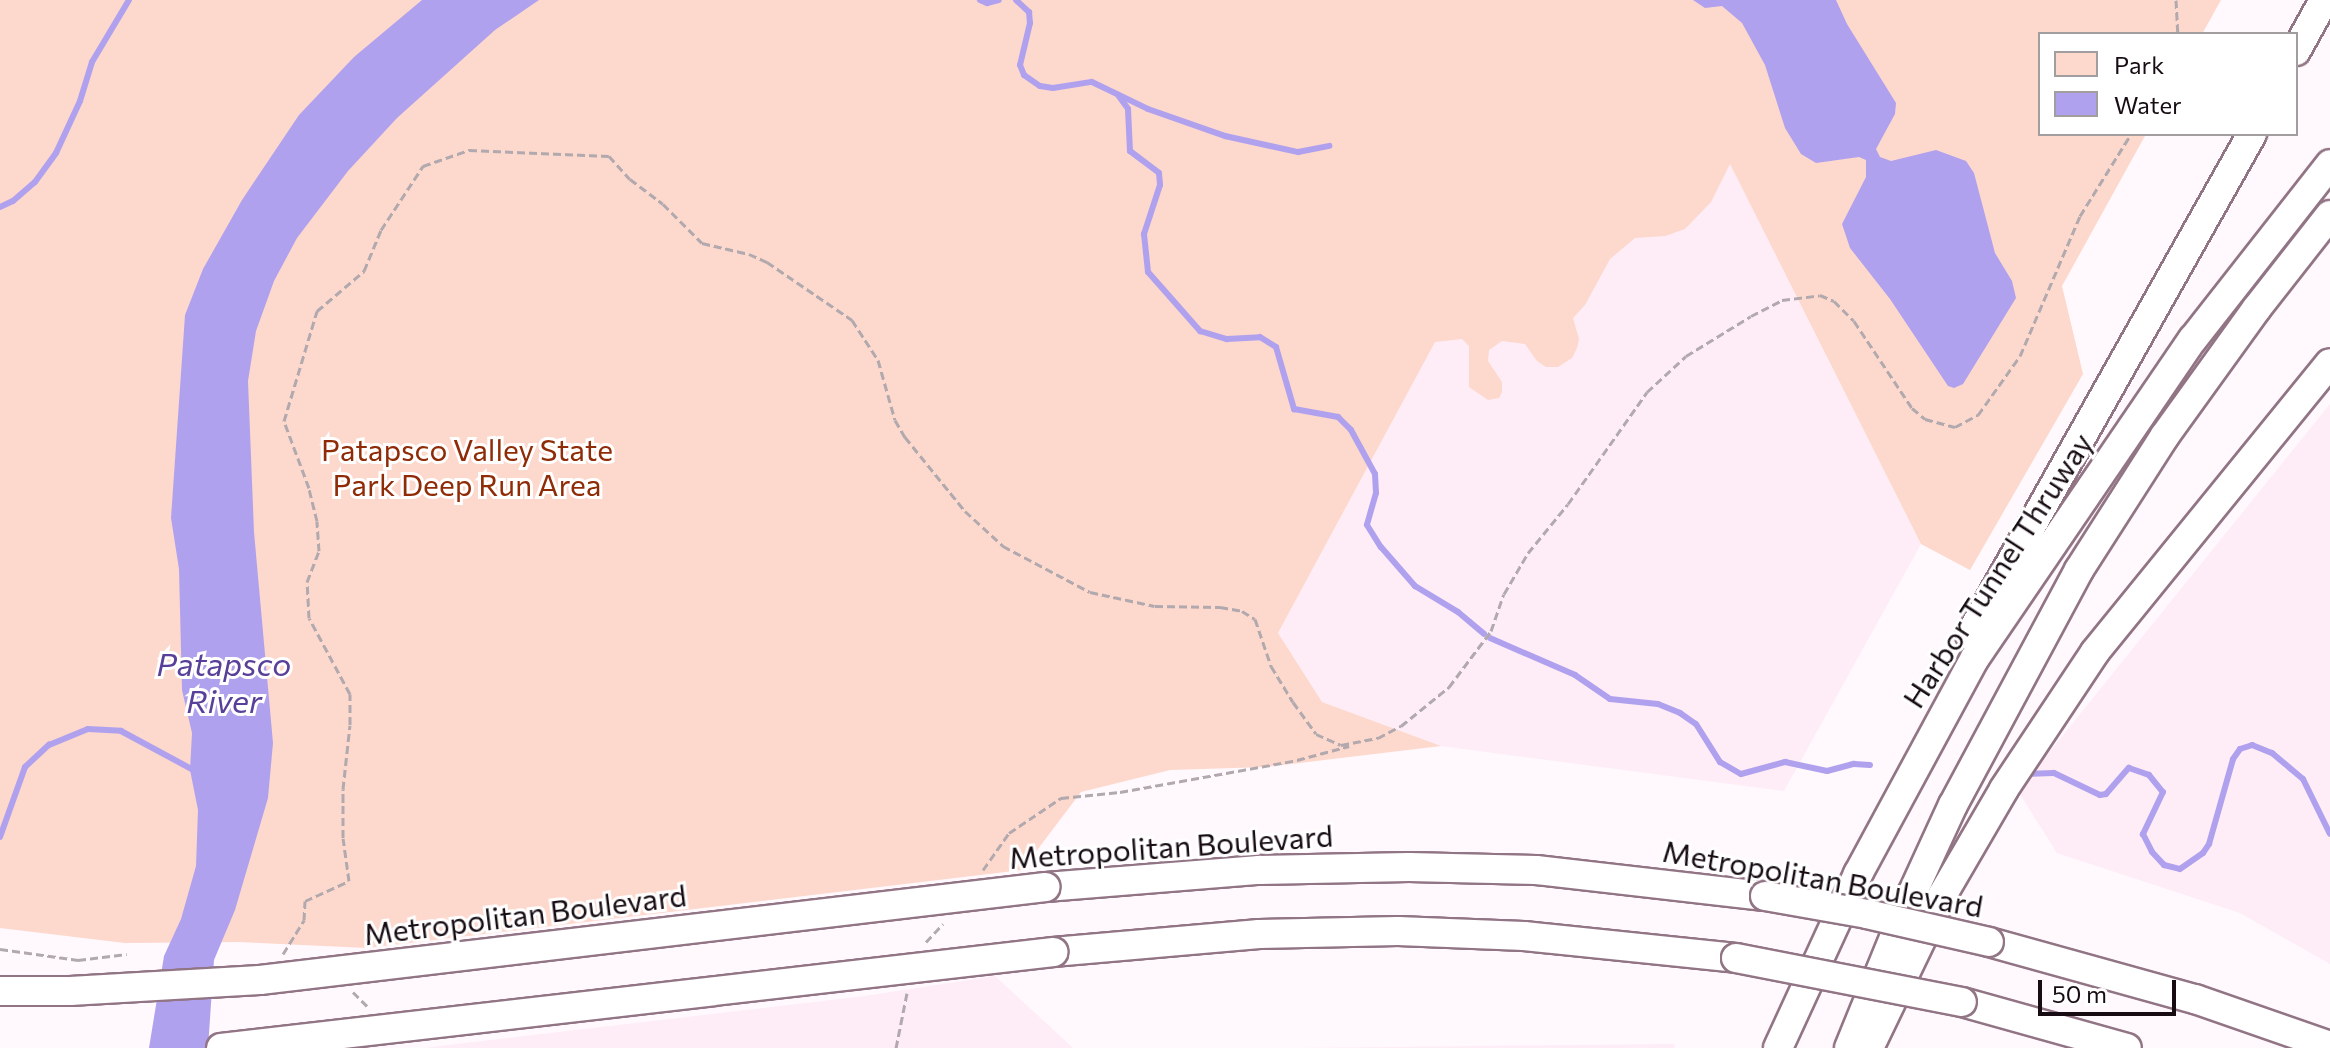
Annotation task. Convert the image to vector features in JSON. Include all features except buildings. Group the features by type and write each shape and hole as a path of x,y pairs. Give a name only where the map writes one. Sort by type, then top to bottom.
{"highway":[{"path":"2302,39 2324,0"},
{"path":"1939,720 1961,651 2251,136"},
{"name":"Harbor Tunnel Thruway","path":"1778,1048 1858,874 1939,720 2009,606 2148,402 2247,267 2330,164"},
{"path":"1849,1048 1912,894 1953,805 2079,570 2164,437 2257,308 2330,215"},
{"path":"1869,1048 1943,894 2004,789 2095,652 2330,363"},
{"name":"Metropolitan Boulevard","path":"0,991 70,991 260,980 1046,887 1259,870 1409,867 1536,870 1765,896 1867,914 1989,942 2195,999 2330,1046"},
{"path":"221,1048 1053,952 1259,934 1398,931 1524,936 1736,958 1962,1002 2127,1048"}],"path":[{"path":"2176,0 2178,32"},
{"path":"983,870 1009,833 1061,798 1120,792 1267,765 1358,743 1389,732 1426,707 1449,687 1482,644 1491,631 1514,573 1591,473 1647,392 1686,356 1782,300 1820,295 1843,308 1912,408 1925,419 1955,427 1978,415 2020,356 2080,216 2130,136"},
{"path":"295,960 283,954 304,920 305,901 349,881 343,838 343,789 350,694 309,618 307,582 319,551 317,521 309,488 284,421 317,311 364,271 381,230 423,166 469,150 609,156 630,179 663,204 702,243 749,254 767,262 852,320 878,360 895,420 905,437 965,511 1003,546 1090,592 1155,606 1242,611 1255,619 1271,666 1316,734 1329,742 1358,743"},
{"path":"919,950 947,919"},
{"path":"0,949 78,960 127,954"},
{"path":"343,986 355,992"},
{"path":"896,1048 907,989"}],"shaded area":[{"path":"1713,130 1921,544 1784,791 1441,746 1322,702 1278,633 1490,239"},
{"path":"2330,404 2330,964 2240,913 2057,853 2018,791"},
{"path":"995,976 1073,1048 424,1048 865,996"},
{"path":"1675,1044 1674,1048 1296,1048"}],"green space":[{"name":"Patapsco Valley State Park Deep Run Area","path":"0,0 2221,0 2203,32 2038,32 2038,136 2145,136 2062,286 2083,374 1970,570 1921,544 1730,164 1711,202 1685,229 1665,236 1635,238 1610,259 1585,305 1573,318 1579,339 1577,348 1572,358 1558,367 1546,367 1537,361 1525,344 1502,341 1489,350 1488,361 1502,382 1502,392 1499,398 1488,400 1469,387 1469,346 1462,339 1435,342 1278,633 1322,702 1441,746 1266,767 1170,770 1081,792 1022,870 367,948 238,942 125,943 0,928"}],"water":[{"name":"Patapsco River","path":"422,0 539,0 495,30 397,118 348,171 297,238 274,281 256,331 248,381 254,532 273,743 268,798 235,910 214,960 208,1048 149,1048 164,956 181,919 196,866 198,810 190,770 192,733 182,690 179,569 171,518 185,315 203,269 242,200 299,115 354,57"},
{"path":"1693,0 1836,0 1847,24 1896,103 1895,114 1876,149 1880,157 1891,161 1936,150 1966,161 1974,173 1995,253 2012,281 2016,298 1963,384 1954,388 1948,386 1890,299 1850,248 1842,224 1866,177 1866,160 1859,157 1816,163 1801,154 1785,128 1765,65 1742,23 1722,6 1705,8"}],"waterway":[{"path":"0,207 13,201 35,182 56,153 80,101 92,62 129,0"},
{"path":"980,0 987,3 999,0"},
{"path":"1016,0 1029,12 1030,23 1020,65 1024,75 1040,86 1053,88 1092,82 1148,109 1225,136 1298,152 1329,146"},
{"path":"1118,95 1128,109 1130,151 1159,173 1160,185 1144,234 1148,272 1200,331 1227,339 1260,337 1276,347 1294,409 1338,417 1351,430 1375,474 1376,493 1367,525 1381,547 1415,586 1458,612 1484,634"},
{"path":"1490,638 1575,675 1610,699 1658,704 1680,713 1696,724 1720,762 1741,774 1785,762 1827,771 1854,764 1870,765"},
{"path":"0,837 25,767 49,745 88,729 121,731 197,772"},
{"path":"2026,774 2054,773 2100,795 2106,794 2129,768 2149,775 2163,792 2143,834 2152,852 2164,865 2180,869 2203,853 2209,844 2233,759 2240,749 2252,745 2272,753 2303,779 2330,834"}]}
